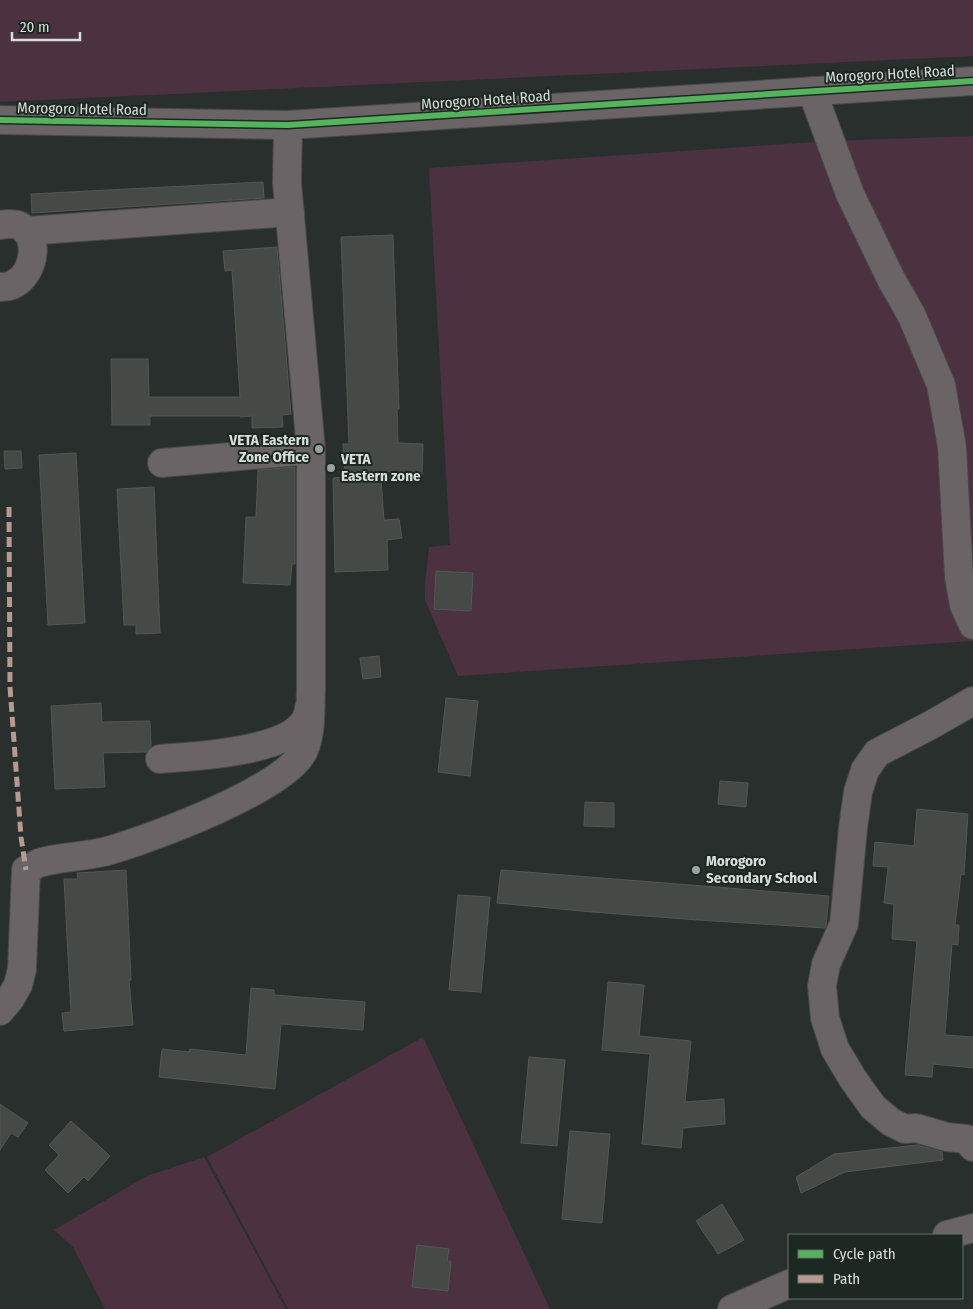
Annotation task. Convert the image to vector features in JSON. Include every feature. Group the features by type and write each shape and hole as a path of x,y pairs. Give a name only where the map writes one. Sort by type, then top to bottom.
{"street":[{"name":"Morogoro Hotel Road","path":"0,120 288,125 973,81"},
{"path":"812,91 850,194 891,279 912,316 941,385 952,447 958,577 964,605 973,625"},
{"path":"0,1011 18,985 22,969 26,870 41,862 95,854 181,826 260,788 293,765 304,750 309,728 311,689 312,450 287,183 288,125"},
{"path":"13,228 290,212"},
{"path":"0,287 15,285 29,270 32,245 13,228"},
{"path":"162,463 312,450"},
{"path":"160,759 230,753 256,747 288,735 294,732 309,716 311,689"},
{"path":"973,701 877,753 865,770 858,792 853,828 844,924 826,964 822,986 825,1018 835,1049 873,1107 891,1122 905,1129 916,1128 947,1137 966,1139 973,1147"},
{"path":"951,1234 973,1228"},
{"path":"732,1309 788,1284"}],"shaded area":[{"path":"0,0 973,0 973,56 0,102"},
{"path":"973,136 973,641 458,676 425,600 429,547 450,545 429,168 829,141"},
{"path":"423,1037 550,1309 288,1309 207,1157"},
{"path":"204,1157 286,1309 105,1309 73,1247 54,1230 147,1176"}],"building":[{"path":"263,182 264,198 32,213 31,194"},
{"path":"393,235 399,409 397,409 398,443 423,444 422,476 381,479 384,520 399,519 402,538 387,540 388,570 335,572 333,478 345,477 343,444 349,444 341,237"},
{"path":"277,247 291,414 282,415 283,427 252,428 252,416 150,416 150,425 112,425 111,359 148,359 149,397 240,397 232,270 225,271 223,251"},
{"path":"4,451 21,451 22,468 5,469"},
{"path":"76,453 85,623 48,625 39,455"},
{"path":"295,467 295,564 292,564 290,585 243,583 246,517 256,517 258,470"},
{"path":"154,487 160,633 136,634 136,625 124,625 117,489"},
{"path":"436,571 473,573 471,611 434,609"},
{"path":"379,656 381,677 363,679 360,658"},
{"path":"446,698 478,701 470,776 438,772"},
{"path":"101,703 102,722 150,721 151,746 146,752 103,753 105,787 55,789 51,706"},
{"path":"720,781 748,783 746,807 718,804"},
{"path":"585,802 614,803 614,827 584,826"},
{"path":"917,809 968,814 964,875 961,874 955,925 959,925 958,945 952,944 945,1035 973,1037 973,1068 933,1064 932,1077 905,1075 917,941 892,939 894,904 884,903 888,867 873,866 875,842 914,846"},
{"path":"126,870 131,980 129,980 133,1025 64,1031 62,1013 71,1012 64,879 78,879 77,873"},
{"path":"501,870 829,896 826,926 825,928 698,920 497,903"},
{"path":"458,895 490,897 481,992 449,990"},
{"path":"608,982 644,985 639,1036 691,1041 685,1102 724,1099 725,1124 683,1128 681,1148 642,1144 650,1054 602,1050"},
{"path":"251,988 274,990 274,995 365,1002 363,1030 281,1024 275,1089 159,1077 162,1049 189,1052 190,1049 246,1055"},
{"path":"529,1057 565,1060 557,1146 521,1143"},
{"path":"0,1104 28,1123 18,1137 11,1133 0,1150"},
{"path":"71,1121 110,1156 88,1181 84,1177 68,1193 45,1170 59,1155 49,1145"},
{"path":"570,1131 610,1134 602,1223 562,1219"},
{"path":"917,1145 942,1152 943,1160 845,1172 801,1193 796,1177 834,1154"},
{"path":"722,1204 744,1240 718,1254 696,1221"},
{"path":"417,1245 449,1249 447,1261 451,1261 448,1291 412,1287"}],"marked path":[{"path":"9,507 10,687 21,837 26,870"}],"cycle path":[{"path":"0,120 288,125 973,81"}],"place":[{"name":"VETA Eastern Zone Office","path":"319,449"},
{"name":"VETA Eastern zone","path":"331,468"},
{"name":"Morogoro Secondary School","path":"696,870"}]}
